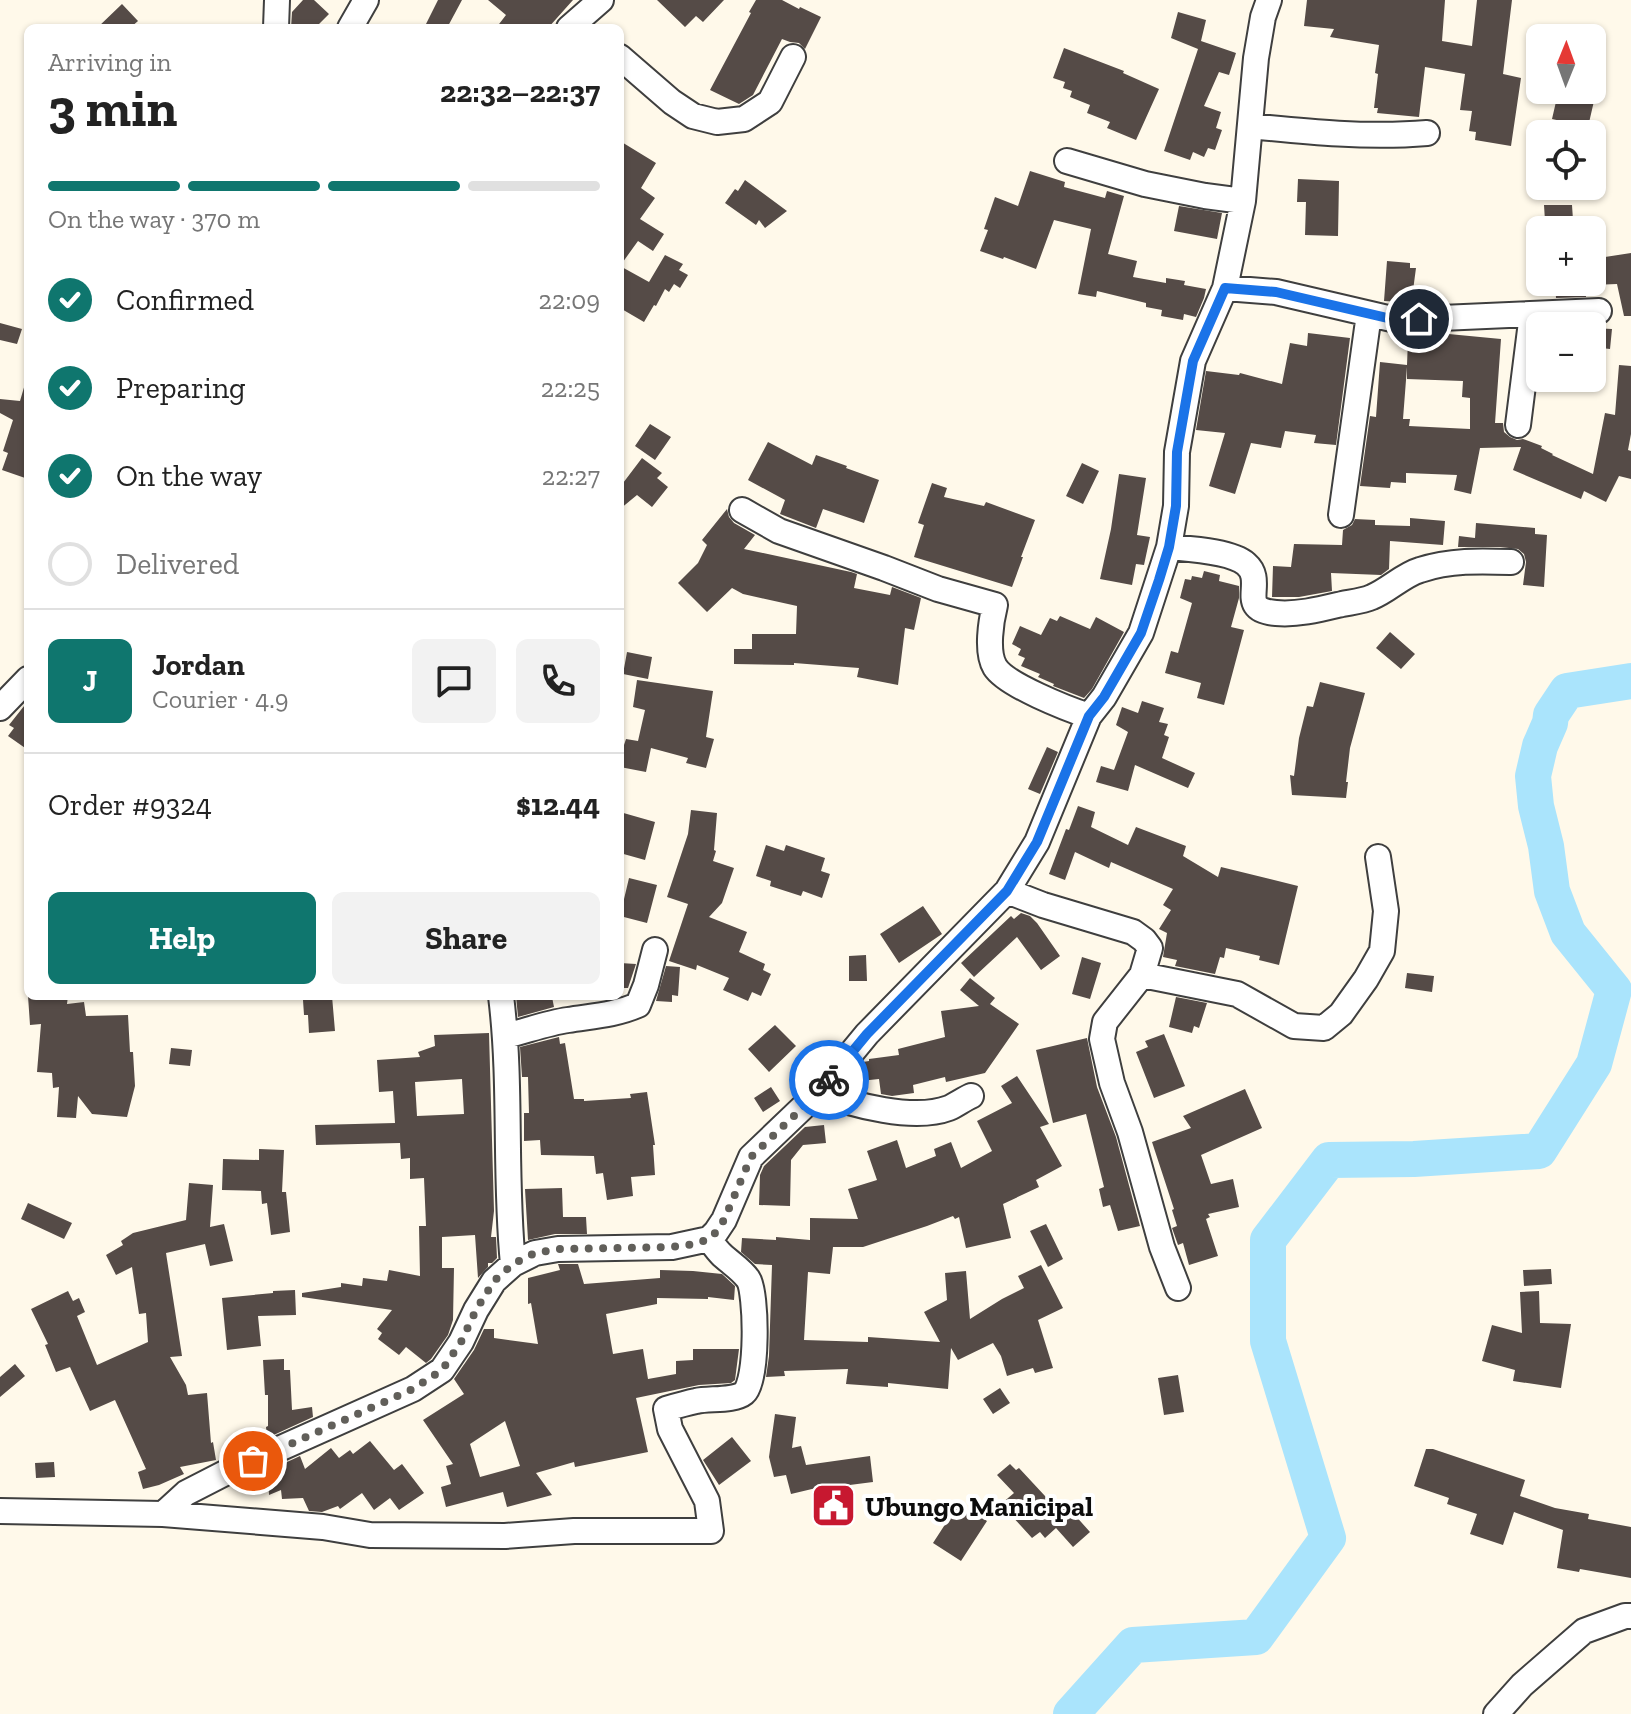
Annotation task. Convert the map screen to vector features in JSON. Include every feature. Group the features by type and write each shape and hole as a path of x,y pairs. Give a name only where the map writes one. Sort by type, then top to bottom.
{"street":[{"path":"276,24 277,0"},
{"path":"352,24 366,0"},
{"path":"579,24 601,0"},
{"path":"163,1514 186,1493 199,1486 413,1389 442,1370 494,1281 513,1264 535,1253 558,1249 672,1247 709,1239 724,1220 751,1157 820,1091 867,1034 1007,891 1037,842 1089,716 1104,697 1141,633 1169,547 1176,506 1177,452 1193,361 1225,288 1243,201 1256,58 1269,0"},
{"path":"624,60 693,116 717,122 744,119 770,102 793,57"},
{"path":"1250,126 1359,134 1427,133"},
{"path":"1067,161 1145,184 1243,201"},
{"path":"1225,288 1276,292 1396,320 1526,314"},
{"path":"1577,312 1599,311"},
{"path":"1341,515 1369,314"},
{"path":"1518,425 1526,362"},
{"path":"742,510 779,531 938,589 995,605 991,625 995,668 1019,686 1089,716"},
{"path":"1169,547 1216,553 1243,561 1254,575 1254,604 1263,612 1279,614 1369,599 1415,571 1439,565 1475,561 1511,562"},
{"path":"0,708 24,683"},
{"path":"1142,975 1237,994 1294,1026 1324,1028 1341,1014 1382,951 1386,911 1378,857"},
{"path":"1007,891 1133,932 1150,948 1142,975 1105,1022 1102,1039 1112,1083 1130,1132 1162,1247 1178,1288"},
{"path":"505,1036 566,1020 602,1017 638,1005 655,950"},
{"path":"501,1000 505,1036 508,1218 513,1264"},
{"path":"820,1091 840,1101 867,1108 924,1113 948,1108 971,1096"},
{"path":"0,1511 163,1514 323,1527 370,1535 505,1536 574,1531 711,1531 707,1501 670,1429 666,1409 745,1393 754,1371 754,1345 749,1280 709,1239"},
{"path":"1496,1714 1522,1685 1584,1631 1631,1616"}],"building":[{"path":"303,0 314,0 329,14 319,24 291,24 292,12"},
{"path":"438,0 462,0 449,24 426,24"},
{"path":"488,0 573,0 552,24 499,24 506,15"},
{"path":"657,0 724,0 703,22 696,16 685,27"},
{"path":"756,0 782,0 821,17 805,49 799,43 782,39 753,95 739,104 710,90"},
{"path":"1307,0 1445,0 1442,41 1472,46 1477,0 1512,0 1503,74 1521,78 1511,146 1475,140 1476,132 1469,131 1472,111 1460,110 1465,74 1425,67 1419,117 1377,113 1378,108 1374,108 1378,74 1375,73 1379,45 1330,37 1334,29 1304,26"},
{"path":"122,4 138,21 135,24 101,24"},
{"path":"1178,12 1206,20 1201,41 1236,53 1229,75 1219,72 1204,106 1221,112 1216,128 1222,130 1215,150 1208,148 1204,157 1193,152 1190,160 1164,151 1198,49 1171,38"},
{"path":"1064,48 1124,71 1159,89 1136,140 1107,128 1110,122 1087,113 1090,105 1070,97 1072,91 1063,88 1065,82 1053,78"},
{"path":"1555,104 1593,104 1590,120 1552,119"},
{"path":"624,143 656,163 641,188 655,198 640,219 664,234 653,251 638,241 624,260"},
{"path":"1030,171 1065,182 1064,187 1105,198 1107,191 1124,196 1108,254 1137,261 1133,277 1166,283 1166,278 1185,281 1184,285 1206,289 1196,317 1184,314 1183,320 1161,316 1162,310 1146,307 1146,303 1097,291 1096,297 1078,294 1091,229 1054,220 1036,269 980,251 995,197 1018,206"},
{"path":"1298,179 1339,181 1338,236 1305,235 1306,202 1297,202"},
{"path":"745,180 787,211 765,228 759,220 756,225 725,203"},
{"path":"1544,205 1572,205 1573,216 1545,216"},
{"path":"1179,206 1222,213 1217,239 1174,231"},
{"path":"1631,253 1631,316 1624,316 1617,284 1606,284 1606,257"},
{"path":"665,255 683,264 679,270 688,275 680,288 674,284 669,292 665,289 644,322 624,310 624,268 649,282"},
{"path":"1387,261 1410,263 1410,268 1416,268 1412,298 1403,298 1403,302 1384,301"},
{"path":"1556,296 1586,297 1556,298"},
{"path":"0,323 22,329 17,344 0,340"},
{"path":"1606,329 1612,329 1610,349 1606,349"},
{"path":"1308,333 1350,338 1336,445 1314,443 1316,435 1285,431 1281,448 1251,443 1235,494 1209,486 1225,433 1196,430 1206,371 1240,373 1282,384 1290,343 1307,346"},
{"path":"1430,334 1501,339 1495,423 1503,423 1504,432 1510,437 1542,446 1552,455 1593,474 1605,413 1615,415 1619,365 1631,366 1631,434 1628,450 1631,451 1631,479 1619,476 1606,502 1584,491 1581,499 1513,470 1521,447 1480,448 1471,494 1454,490 1457,475 1406,473 1406,483 1391,482 1390,488 1360,486 1370,416 1376,417 1380,362 1407,365 1408,339 1430,340","holes":["1407,367 1407,379 1463,381 1462,397 1470,398 1470,429 1409,426 1410,419 1403,419"]},
{"path":"24,387 24,478 2,470 8,453 3,451 13,420 0,413 0,399 20,401"},
{"path":"650,424 671,437 655,460 635,446"},
{"path":"768,442 812,465 816,455 879,480 864,523 823,509 816,528 780,514 785,500 748,480"},
{"path":"642,458 662,473 657,478 668,487 652,507 637,495 624,506 624,482"},
{"path":"1082,463 1099,471 1083,504 1066,496"},
{"path":"1119,474 1146,478 1137,535 1150,537 1144,565 1136,564 1132,585 1100,579"},
{"path":"932,483 947,488 944,497 984,506 986,502 1035,520 1012,587 914,557 924,525 918,523"},
{"path":"727,509 734,523 755,535 744,549 857,574 854,588 890,595 892,587 921,598 914,630 905,628 898,685 857,677 859,668 794,663 734,664 734,649 752,649 752,634 796,634 797,606 743,594 732,588 707,612 678,583 698,563 707,545 702,540"},
{"path":"1410,518 1445,521 1443,545 1390,541 1389,569 1381,575 1331,573 1332,591 1299,597 1272,597 1273,566 1291,567 1294,544 1342,545 1343,530 1355,519 1375,520 1375,525 1410,526"},
{"path":"1476,523 1535,528 1535,534 1547,535 1544,587 1523,585 1526,562 1524,554 1518,549 1458,547 1459,536 1475,538"},
{"path":"1204,571 1220,575 1219,581 1239,586 1231,627 1244,630 1224,705 1197,698 1201,683 1165,673 1171,651 1178,653 1192,603 1180,598 1185,579 1191,580 1192,576 1202,578"},
{"path":"1060,616 1090,629 1096,617 1124,632 1084,698 1053,686 1038,677 1040,674 1021,666 1025,658 1018,655 1021,649 1012,644 1020,626 1041,635 1050,618 1057,621"},
{"path":"1390,632 1415,654 1401,669 1376,648"},
{"path":"627,652 652,657 648,679 624,674"},
{"path":"637,680 713,691 706,737 714,739 706,768 686,763 688,758 651,748 646,772 624,768 626,739 638,741 645,710 633,707"},
{"path":"1320,682 1365,693 1350,748 1346,798 1292,795 1290,775 1294,776 1299,738 1307,706 1313,707"},
{"path":"1142,701 1164,708 1159,722 1168,724 1164,735 1169,737 1162,758 1195,773 1188,788 1135,765 1128,791 1096,782 1101,766 1114,770 1128,732 1116,725 1122,707 1138,713"},
{"path":"24,706 24,747 8,736 14,728 9,725"},
{"path":"1047,747 1058,752 1040,794 1028,789"},
{"path":"1078,806 1095,812 1091,827 1128,845 1136,827 1186,846 1183,856 1218,877 1221,867 1298,886 1279,965 1259,960 1260,956 1226,948 1215,974 1175,966 1177,960 1163,957 1167,933 1159,929 1171,910 1163,905 1173,889 1111,862 1109,868 1075,852 1065,880 1049,874"},
{"path":"691,810 717,813 713,861 734,868 722,903 709,917 747,932 739,952 765,964 763,970 771,974 761,996 752,992 748,1001 723,990 729,978 697,965 696,970 669,961 688,904 667,897 688,834"},
{"path":"624,813 655,822 645,860 624,854"},
{"path":"766,845 784,851 786,845 825,858 821,871 830,874 822,898 803,891 801,896 770,886 771,881 756,876"},
{"path":"629,878 657,885 647,923 624,917"},
{"path":"923,906 942,934 899,963 880,934"},
{"path":"1021,913 1037,923 1060,956 1041,970 1017,937 974,977 961,963 1011,916 1014,919"},
{"path":"866,955 867,981 849,981 849,956"},
{"path":"1082,957 1101,963 1090,999 1072,994"},
{"path":"624,963 636,964 628,988 624,988"},
{"path":"666,966 680,967 678,996 672,995 672,1002 656,1001"},
{"path":"1407,973 1434,976 1432,992 1405,988"},
{"path":"970,978 995,998 990,1004 1019,1024 985,1073 946,1082 945,1077 913,1085 914,1093 892,1096 881,1094 879,1079 860,1081 858,1068 863,1062 899,1055 898,1049 945,1037 941,1011 979,1006 960,990"},
{"path":"1176,997 1207,1003 1199,1028 1194,1026 1192,1033 1169,1027"},
{"path":"28,1000 68,1000 67,1004 84,1002 86,1016 128,1015 135,1086 127,1117 92,1114 78,1096 76,1118 57,1117 59,1087 53,1088 52,1073 37,1072 41,1024 30,1025"},
{"path":"303,1000 332,1000 335,1031 309,1033"},
{"path":"516,1000 553,1000 554,1007 518,1017"},
{"path":"775,1025 796,1046 769,1072 748,1049"},
{"path":"489,1033 494,1211 491,1237 496,1237 497,1258 488,1263 478,1278 475,1235 442,1237 442,1268 454,1268 453,1320 448,1335 426,1363 406,1347 399,1355 378,1339 382,1333 377,1329 392,1310 302,1297 302,1293 341,1287 341,1283 362,1286 363,1278 387,1281 389,1270 420,1276 419,1226 426,1226 424,1178 410,1179 410,1158 401,1159 400,1143 316,1145 315,1125 395,1123 393,1091 379,1092 377,1060 420,1057 418,1052 435,1046 434,1035","holes":["462,1079 464,1114 417,1116 415,1082"]},
{"path":"1164,1034 1185,1086 1154,1098 1136,1052 1148,1047 1145,1041"},
{"path":"559,1037 560,1044 565,1043 574,1099 631,1098 630,1094 647,1092 655,1145 655,1175 631,1177 633,1196 607,1200 603,1173 596,1174 594,1156 541,1155 540,1140 524,1141 524,1113 529,1113 528,1077 522,1077 520,1047"},
{"path":"1087,1038 1097,1087 1116,1137 1140,1226 1118,1231 1110,1205 1103,1207 1099,1189 1104,1187 1086,1114 1053,1123 1036,1050"},
{"path":"171,1048 192,1050 190,1066 169,1064"},
{"path":"1017,1076 1049,1124 1040,1127 1062,1166 1036,1180 1039,1187 1003,1204 1011,1238 966,1248 959,1217 955,1219 953,1216 863,1247 833,1247 830,1274 808,1272 804,1340 868,1342 868,1337 940,1342 924,1312 947,1300 945,1273 966,1271 970,1319 1024,1288 1018,1276 1041,1265 1063,1308 1038,1320 1053,1368 1035,1373 1033,1368 1007,1376 993,1343 958,1360 951,1348 948,1389 888,1383 888,1387 846,1384 848,1369 784,1371 785,1376 766,1377 772,1265 755,1264 741,1252 742,1238 810,1240 810,1218 858,1219 848,1189 877,1180 867,1151 897,1140 906,1168 936,1156 934,1149 951,1142 961,1168 992,1151 977,1121 1012,1103 1001,1086"},
{"path":"771,1087 780,1101 763,1112 754,1098"},
{"path":"1245,1089 1262,1128 1201,1155 1211,1184 1233,1179 1239,1207 1208,1214 1210,1217 1206,1219 1218,1256 1189,1265 1183,1243 1178,1245 1172,1228 1177,1226 1174,1209 1152,1142 1191,1128 1183,1116"},
{"path":"824,1125 826,1143 803,1145 791,1160 790,1206 759,1205 760,1175 764,1166 805,1127"},
{"path":"259,1149 284,1150 282,1192 286,1192 290,1232 271,1235 267,1203 262,1204 261,1191 222,1190 223,1159 259,1160"},
{"path":"189,1183 213,1185 210,1227 224,1224 233,1261 210,1266 205,1244 166,1253 182,1356 170,1357 186,1385 188,1395 207,1393 211,1443 216,1460 180,1467 184,1474 143,1489 138,1472 146,1469 115,1400 90,1411 70,1367 56,1372 45,1345 48,1344 31,1309 68,1291 73,1301 79,1298 85,1312 77,1316 97,1365 148,1342 146,1313 139,1314 132,1267 116,1275 106,1255 123,1245 121,1241 133,1233 186,1220"},
{"path":"562,1188 563,1217 586,1217 587,1234 555,1234 528,1240 525,1189"},
{"path":"28,1203 72,1223 64,1239 21,1219"},
{"path":"1046,1224 1063,1259 1048,1267 1030,1231"},
{"path":"558,1264 578,1264 584,1284 660,1278 660,1270 722,1274 735,1286 734,1300 657,1298 657,1304 606,1314 613,1354 643,1349 648,1379 676,1374 676,1361 693,1360 693,1349 739,1349 735,1380 636,1398 648,1452 575,1467 574,1462 536,1473 552,1495 507,1507 503,1492 446,1507 441,1487 451,1484 446,1466 453,1464 423,1420 464,1394 454,1379 484,1329 494,1329 494,1338 538,1344 531,1303 528,1304 528,1278 560,1270","holes":["505,1421 520,1466 480,1477 470,1444"]},
{"path":"1551,1269 1552,1284 1524,1286 1523,1270"},
{"path":"295,1290 296,1315 258,1316 261,1346 227,1350 222,1298"},
{"path":"1539,1291 1540,1323 1571,1324 1561,1388 1513,1381 1515,1370 1482,1361 1492,1325 1522,1333 1520,1292"},
{"path":"284,1359 284,1370 290,1370 292,1410 312,1407 313,1417 267,1438 268,1395 265,1395 263,1360"},
{"path":"15,1364 25,1376 0,1397 0,1377"},
{"path":"1178,1375 1184,1412 1164,1415 1158,1378"},
{"path":"1000,1388 1010,1403 993,1414 983,1399"},
{"path":"775,1414 796,1417 792,1448 801,1446 806,1465 870,1456 873,1482 834,1487 833,1484 791,1494 786,1475 774,1477 769,1457"},
{"path":"732,1437 751,1461 719,1485 703,1460"},
{"path":"370,1441 394,1470 402,1464 424,1493 399,1510 390,1498 374,1510 362,1493 340,1509 338,1506 322,1512 309,1511 303,1498 282,1499 281,1490 269,1495 268,1473 272,1469 300,1456 305,1469 331,1448 339,1458 350,1450 353,1454"},
{"path":"1426,1449 1525,1480 1520,1496 1555,1508 1589,1514 1588,1519 1631,1527 1631,1578 1557,1568 1563,1530 1514,1512 1503,1545 1470,1534 1477,1514 1447,1504 1449,1498 1414,1486"},
{"path":"54,1462 55,1477 36,1478 35,1463"},
{"path":"1010,1464 1016,1470 1019,1468 1058,1510 1065,1504 1090,1532 1073,1547 1056,1528 1045,1538 1040,1532 1032,1538 1001,1504 1014,1493 997,1475"},
{"path":"957,1506 967,1513 969,1509 987,1521 961,1561 933,1543"}],"waterway":[{"path":"1071,1714 1133,1645 1256,1637 1328,1538 1268,1341 1268,1240 1329,1160 1414,1159 1539,1151 1594,1064 1614,990 1568,933 1552,891 1533,776 1551,715 1567,691 1631,681"}],"way so far":[{"path":"253,1461 413,1389 442,1370 494,1281 513,1264 535,1253 558,1249 672,1247 709,1239 724,1220 751,1157 829,1080"}],"place":[{"name":"Ubungo Manicipal","path":"834,1506"}],"route":[{"path":"829,1080 867,1034 1007,891 1037,842 1089,716 1104,697 1141,633 1159,580 1176,506 1177,452 1193,361 1225,288 1276,292 1396,320 1419,319"}]}
